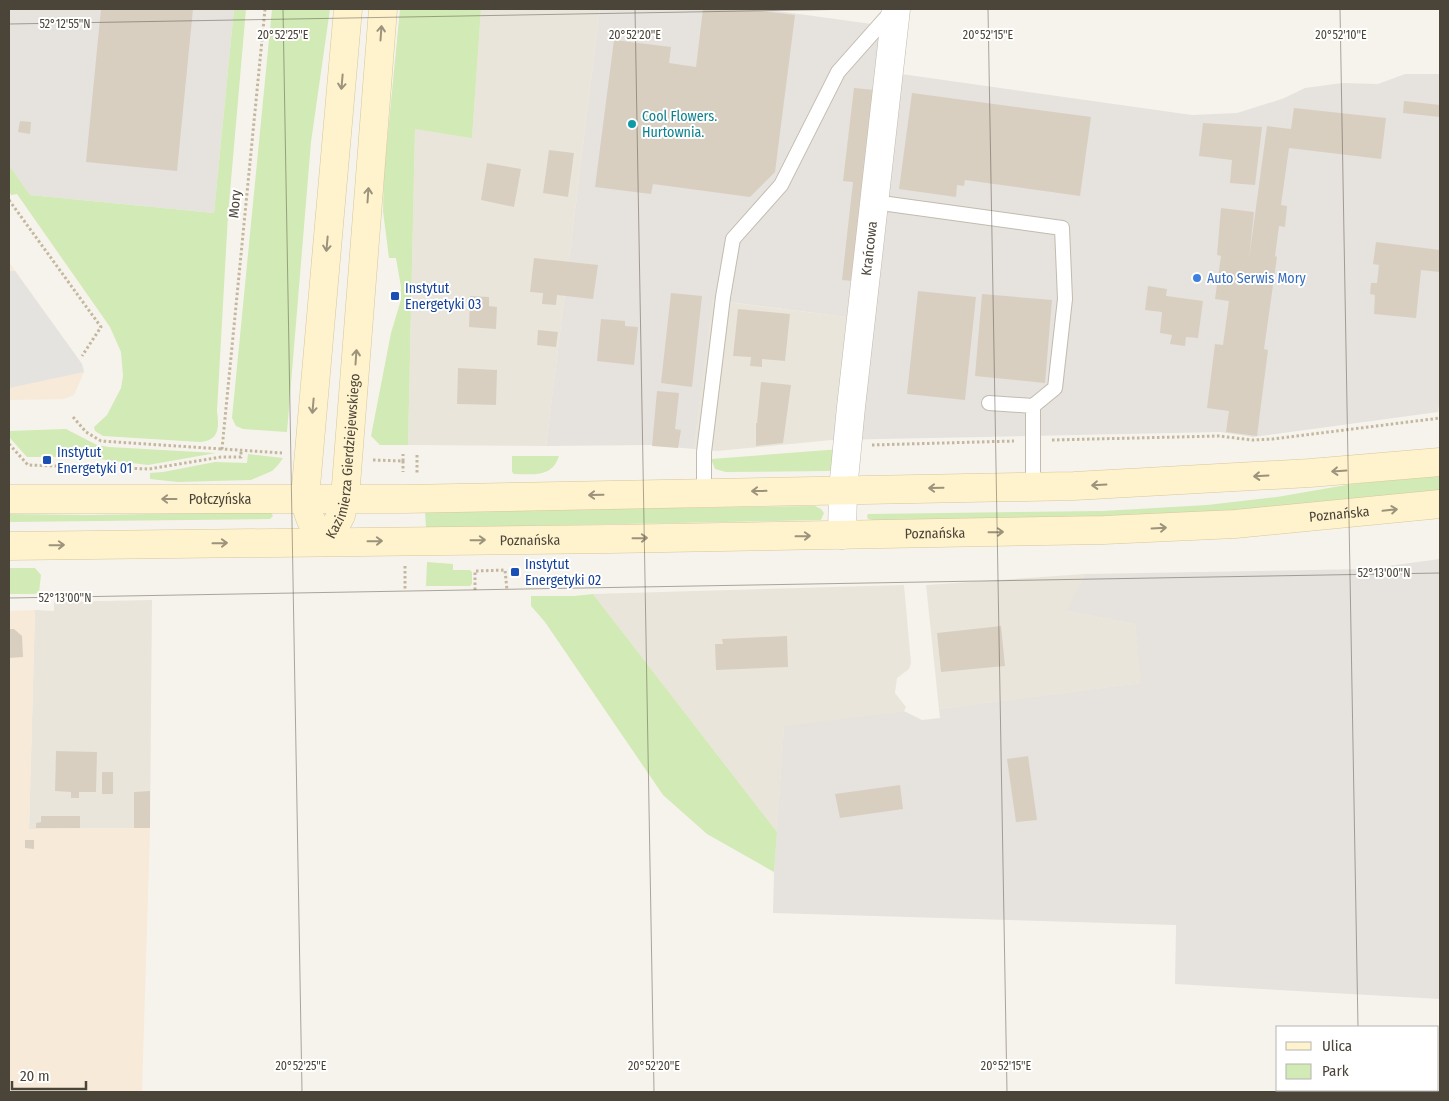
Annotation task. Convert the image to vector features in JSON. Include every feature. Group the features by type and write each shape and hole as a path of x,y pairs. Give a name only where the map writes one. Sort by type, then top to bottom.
{"main road":[{"name":"Kazimierza Gierdziejewskiego","path":"348,9 305,498 308,514 316,530 327,542 342,515 345,498 383,9"},
{"path":"425,490 704,493 1074,486 1310,473 1440,462"},
{"name":"Połczyńska","path":"9,499 345,498 425,490"},
{"name":"Poznańska","path":"327,542 1104,530 1225,525 1440,504"},
{"path":"9,546 327,542"}],"street":[{"name":"Krańcowa","path":"842,535 843,490 847,446 895,9"}],"lane":[{"path":"704,493 704,452 723,297 733,239 781,185 838,72 895,9"},
{"path":"874,202 1062,228 1065,299 1055,388 1033,406 989,402"},
{"path":"1033,406 1033,487"}],"path":[{"name":"Mory","path":"222,449 265,9"},
{"path":"9,200 101,327 82,356"},
{"path":"73,417 86,432 101,441 283,453"},
{"path":"847,446 1219,436 1252,440 1440,418"},
{"path":"9,444 28,465 115,469 148,469 221,457 241,456 241,450"},
{"path":"403,454 403,480"},
{"path":"417,455 425,490"},
{"path":"372,460 403,461"},
{"path":"475,590 476,571 505,570 507,590"}],"shaded area":[{"path":"10,9 234,9 214,213 30,195 9,165"},
{"path":"481,9 600,9 546,446 408,445 415,128 472,137"},
{"path":"600,9 763,9 886,26 880,71 1192,115 1237,113 1282,99 1305,88 1342,83 1378,84 1405,74 1440,74 1440,397 1438,412 1253,437 1220,432 832,440 847,317 712,300 694,449 650,445 546,446"},
{"path":"9,262 82,364 84,372 74,395 64,399 9,400"},
{"path":"9,271 15,271 82,364 84,372 9,388"},
{"path":"711,300 847,317 832,440 717,451 694,449"},
{"path":"1440,559 1440,999 1175,984 1176,925 773,913 784,726 904,711 922,720 940,718 939,709 1141,683 1135,624 1067,611 1085,574 1365,569"},
{"path":"1085,574 1068,611 1135,624 1142,683 939,709 926,585"},
{"path":"904,585 911,663 909,669 897,678 895,693 906,707 904,711 784,727 777,832 593,594"},
{"path":"152,600 150,828 29,829 35,610 54,611 54,602"},
{"path":"35,610 29,829 150,828 142,1092 9,1092 9,611"}],"green space":[{"path":"234,9 246,9 228,215 217,432 211,439 200,442 103,436 95,431 94,427 107,415 121,388 123,376 121,352 110,327 17,194 11,195 9,191 9,165 30,195 214,213"},
{"path":"272,9 330,9 311,142 287,432 243,429 236,426 232,418"},
{"path":"400,9 481,9 472,138 415,129 408,445 380,445 371,436 391,333 400,303 401,287 396,258 389,258 383,211 384,174"},
{"path":"66,429 97,445 109,447 216,453 148,465 82,457 27,457 9,437 9,431"},
{"path":"841,449 835,467 829,471 726,472 715,469 711,459"},
{"path":"248,454 283,458 272,471 251,480 178,482 150,479 150,473 215,462 247,463"},
{"path":"512,456 559,456 552,468 547,471 514,474 512,472"},
{"path":"1440,475 1440,490 1249,510 1134,516 1004,519 873,520 868,519 867,516 868,514 1103,511 1207,505 1277,497 1352,484"},
{"path":"815,506 824,513 821,520 426,528 425,511"},
{"path":"271,512 273,516 270,519 9,522 9,514 88,515"},
{"path":"427,562 453,564 453,570 470,570 472,572 472,584 470,586 426,586"},
{"path":"9,568 35,568 41,575 39,592 35,594 9,594"},
{"path":"593,594 777,832 774,872 707,834 663,795 545,622 531,606 531,596"}],"building":[{"path":"101,9 193,9 177,171 86,162"},
{"path":"703,9 747,9 795,15 775,172 750,197 653,184 651,194 595,187 614,40 671,47 669,63 696,67"},
{"path":"854,88 875,90 853,281 842,280 853,182 843,181"},
{"path":"912,93 1091,117 1080,196 965,180 964,186 957,185 956,197 899,189"},
{"path":"1404,101 1440,105 1440,117 1403,113"},
{"path":"1294,108 1386,118 1381,159 1289,148 1281,205 1287,206 1285,227 1279,226 1275,256 1277,257 1264,349 1268,350 1257,436 1226,432 1229,411 1207,408 1215,344 1223,345 1229,301 1215,299 1221,256 1217,255 1221,208 1254,212 1249,259 1267,126 1291,129"},
{"path":"20,121 31,122 30,134 18,132"},
{"path":"1203,123 1262,127 1255,185 1230,183 1232,160 1199,156"},
{"path":"549,150 574,153 568,197 543,193"},
{"path":"487,163 521,169 514,207 481,200"},
{"path":"1376,242 1440,250 1440,272 1421,270 1416,318 1374,314 1375,295 1370,294 1371,283 1377,283 1379,265 1373,264"},
{"path":"534,258 598,265 593,299 557,295 556,305 542,304 543,293 530,292"},
{"path":"1148,286 1167,289 1166,296 1203,301 1198,338 1186,337 1185,346 1170,344 1172,335 1160,333 1162,312 1145,310"},
{"path":"918,291 976,297 965,400 907,394"},
{"path":"671,293 702,296 692,387 661,383"},
{"path":"982,294 1052,300 1045,383 975,376"},
{"path":"470,296 489,297 489,306 497,307 496,329 469,327"},
{"path":"738,309 790,314 785,361 762,359 762,367 750,366 751,357 733,356"},
{"path":"601,319 625,321 625,326 638,327 634,365 597,361"},
{"path":"538,330 558,332 556,347 537,345"},
{"path":"458,368 497,370 496,405 457,404"},
{"path":"761,382 791,385 783,443 756,446 756,423"},
{"path":"657,391 679,393 675,429 681,430 678,448 652,446"},
{"path":"1001,626 1005,666 941,672 937,633"},
{"path":"9,629 14,629 22,636 23,657 9,658"},
{"path":"787,636 788,667 716,670 715,644 723,644 722,639"},
{"path":"56,751 97,752 96,792 79,792 79,798 71,798 71,792 55,791"},
{"path":"1028,756 1037,820 1016,822 1007,759"},
{"path":"102,772 113,772 113,794 102,794"},
{"path":"900,785 903,809 840,818 835,794"},
{"path":"150,791 150,828 134,828 134,792"},
{"path":"41,816 80,816 80,828 36,828 36,823 41,822"},
{"path":"25,840 34,840 34,849 25,848"}],"place":[{"name":"Cool Flowers. Hurtownia.","path":"632,124"},
{"name":"Auto Serwis Mory","path":"1197,278"},
{"name":"Instytut Energetyki 03","path":"395,296"},
{"name":"Instytut Energetyki 01","path":"47,460"},
{"name":"Instytut Energetyki 02","path":"515,572"}]}
